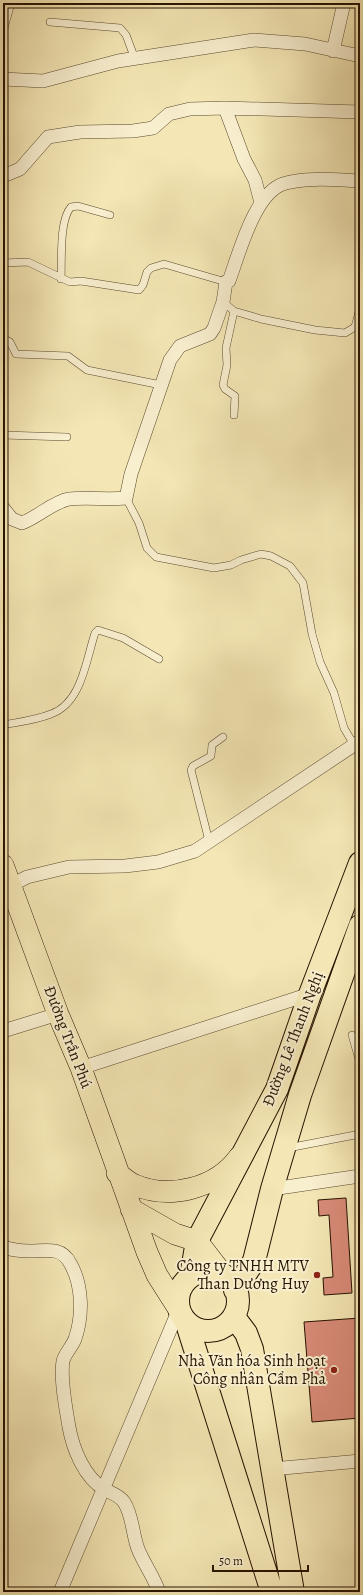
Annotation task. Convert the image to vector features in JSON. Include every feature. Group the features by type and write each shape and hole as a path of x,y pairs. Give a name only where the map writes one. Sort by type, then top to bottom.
{"highway":[{"name":"Đường Lê Thanh Nghị","path":"191,1276 197,1241 277,1089 310,994 360,863"},
{"name":"Đường Lê Thanh Nghị","path":"230,1283 254,1260 272,1189 300,1095 360,926"},
{"path":"181,1314 194,1329 212,1332 228,1324 234,1317 238,1299 230,1283 216,1272 207,1271 191,1276 180,1290 181,1314 272,1592"},
{"path":"234,1317 246,1333 252,1349 293,1592"}],"main road":[{"name":"Đường Trần Phú","path":"3,865 58,1014 81,1068 117,1173 157,1276 181,1314"},
{"path":"117,1173 134,1185 149,1190 179,1191 199,1186 221,1175 235,1164 249,1144"},
{"path":"131,1209 175,1234 197,1241 230,1283"}],"street":[{"path":"333,51 344,3"},
{"path":"3,79 43,81 118,62 254,40 305,44 360,56"},
{"path":"225,108 244,159 255,180 261,203"},
{"path":"3,176 20,169 48,137 80,132 133,131 153,128 169,114 190,109 225,108 360,112"},
{"path":"3,508 12,519 22,523 69,499 126,498 131,474 170,360 180,346 210,334 214,328 223,302 226,282 229,281 257,208 275,188 285,183 308,180 360,180"},
{"path":"10,886 27,877 69,867 125,866 158,862 196,851 357,743"},
{"path":"81,1068 310,994"},
{"path":"3,1031 58,1014"},
{"path":"272,1189 360,1176"},
{"path":"3,1247 14,1251 50,1250 61,1253 70,1262 79,1287 80,1312 74,1341 64,1359 63,1374 69,1428 76,1454 91,1476 103,1489 123,1500 129,1511 138,1549 154,1577 159,1592"},
{"path":"60,1592 103,1489 181,1314"},
{"path":"272,1469 360,1461"}],"lane":[{"path":"3,32 11,3"},
{"path":"50,22 120,28 126,35 135,59"},
{"path":"61,279 63,236 67,211 71,207 78,206 110,215"},
{"path":"3,263 28,262 70,282 81,281 139,290 143,285 147,272 151,268 164,264 226,282"},
{"path":"223,302 234,311 261,319 315,330 345,333 355,327 360,308"},
{"path":"234,311 226,348 227,365 223,385 225,389 235,396 234,415"},
{"path":"3,338 10,342 16,354 68,356 87,370 161,385"},
{"path":"3,435 68,436"},
{"path":"126,498 139,523 146,548 156,557 214,568 232,565 241,560 261,554 271,556 290,566 303,583 312,634 320,662 334,694 344,728 357,743"},
{"path":"3,725 52,714 69,702 74,696 84,673 95,633 98,630 123,638 159,660"},
{"path":"210,841 191,770 193,766 211,756 212,745 223,736"},
{"path":"352,1035 360,1063"},
{"path":"284,1148 360,1134"}],"building":[{"path":"346,1198 352,1293 324,1295 323,1278 333,1277 329,1215 319,1216 318,1200"},
{"name":"Nhà Văn hóa Sinh hoạt Công nhân Cẩm Phả","path":"360,1318 360,1418 312,1422 304,1322"}],"place":[{"name":"Công ty TNHH MTV Than Dương Huy","path":"317,1275"},
{"name":"Nhà Văn hóa Sinh hoạt Công nhân Cẩm Phả","path":"334,1370"}]}
